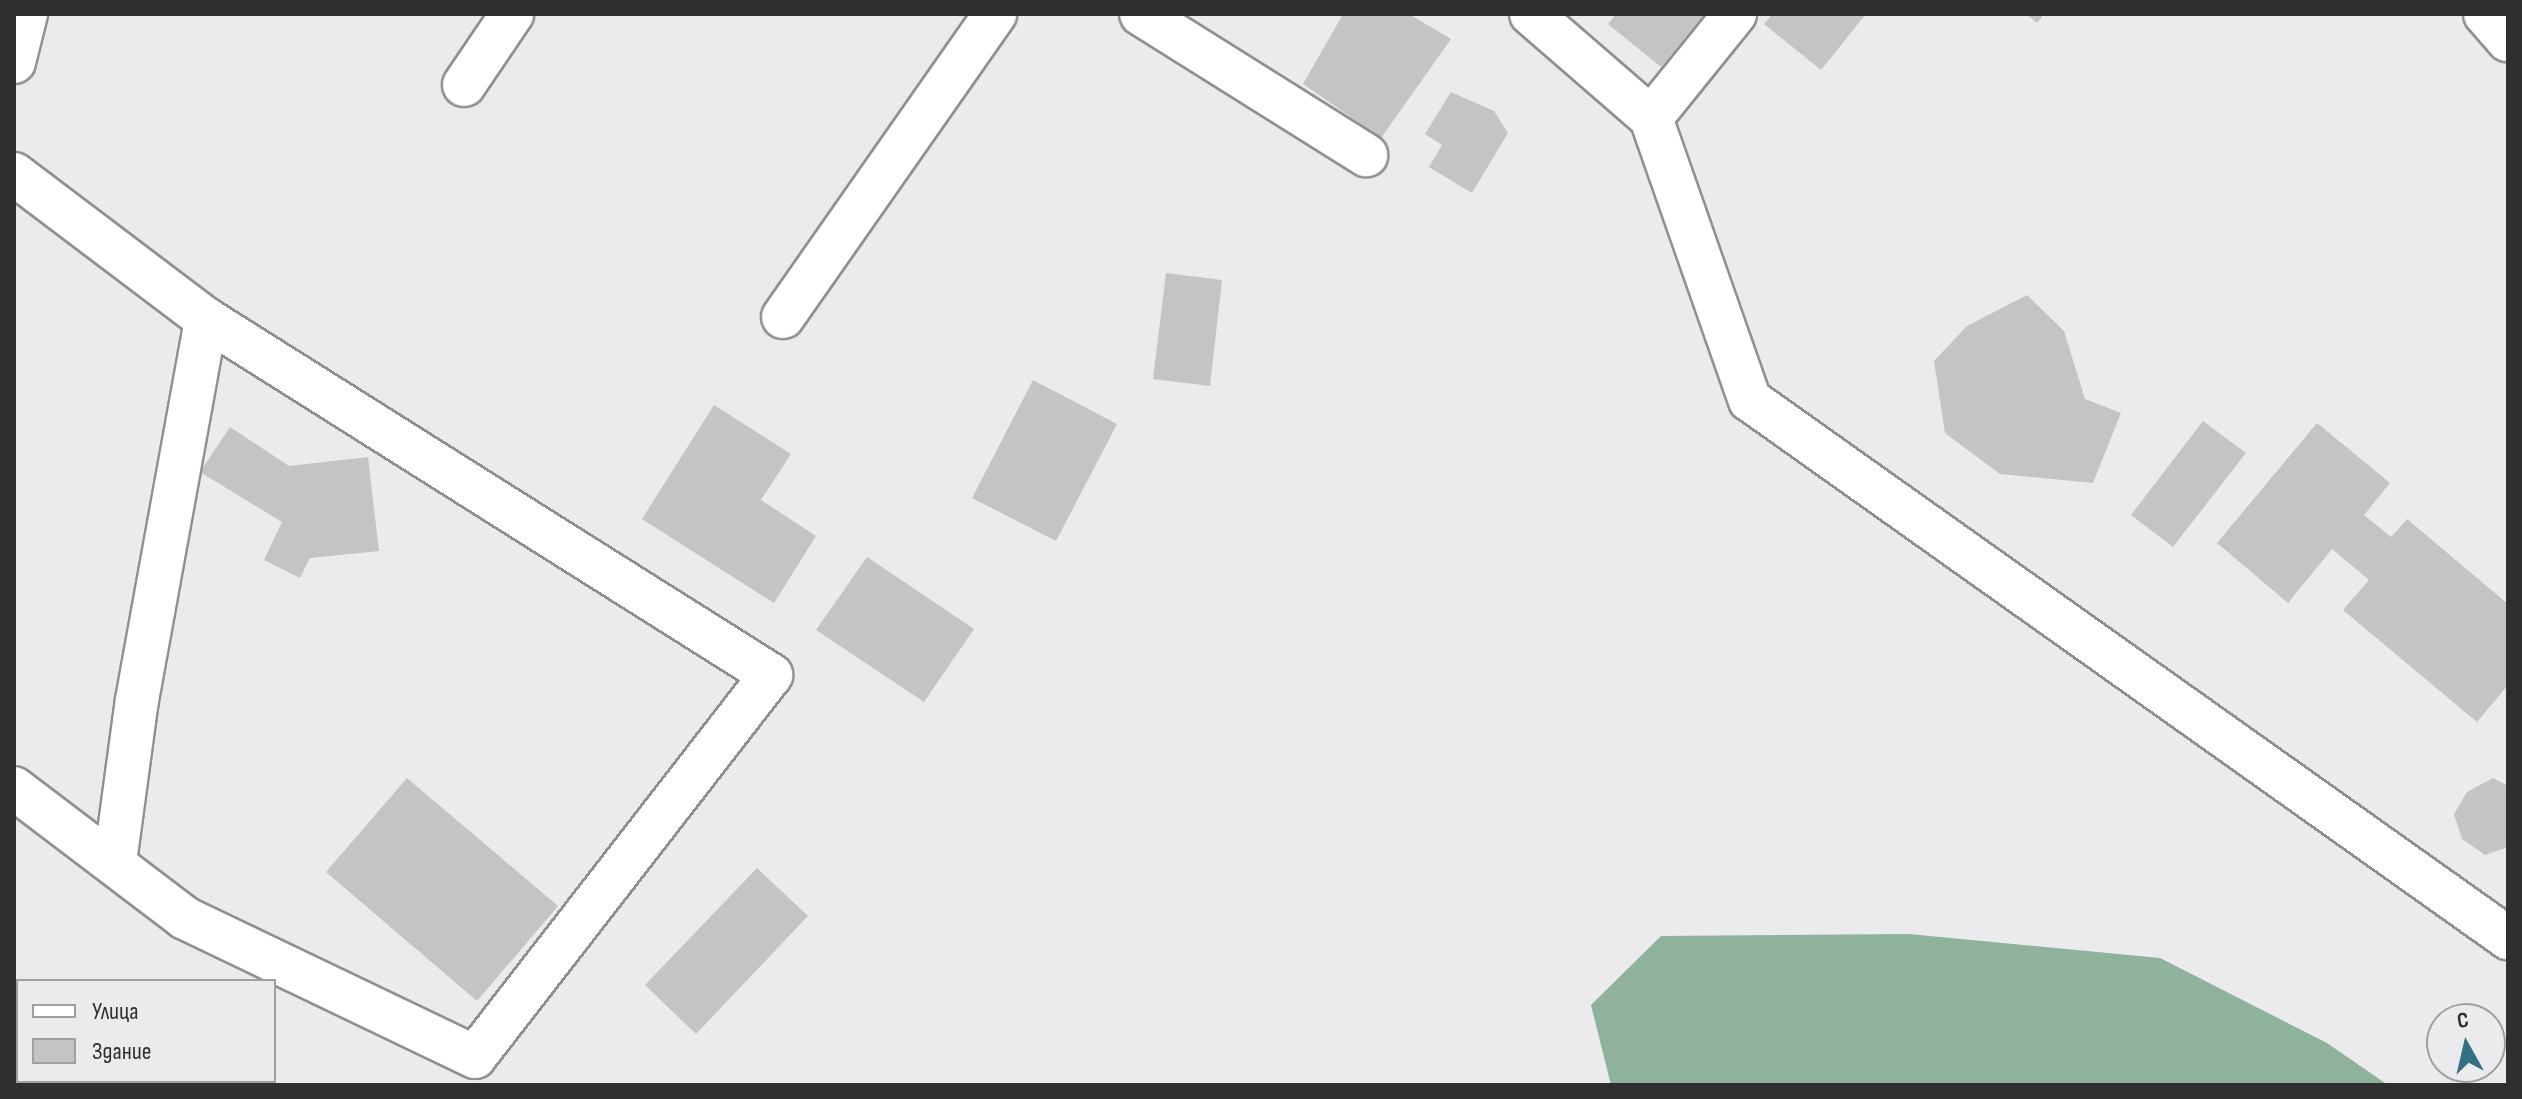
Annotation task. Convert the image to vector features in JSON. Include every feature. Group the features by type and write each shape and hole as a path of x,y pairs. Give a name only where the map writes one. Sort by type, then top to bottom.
{"street":[{"path":"14,62 26,14"},
{"path":"464,85 512,14"},
{"path":"783,317 995,14"},
{"path":"1141,14 1366,155"},
{"path":"1531,14 1651,118 1750,400 2508,938"},
{"path":"1651,118 1735,14"},
{"path":"2485,14 2508,40"},
{"path":"14,174 206,319 771,675 475,1057 248,966 14,788"},
{"path":"115,862 137,700 206,319"}],"green space":[{"path":"1909,934 2160,958 2327,1043 2388,1085 1611,1085 1591,1005 1661,936"}],"building":[{"path":"1343,14 1409,14 1451,39 1381,138 1303,84"},
{"path":"1616,14 1704,14 1661,67 1608,24"},
{"path":"1772,14 1866,14 1821,70 1764,24"},
{"path":"2026,14 2044,14 2037,23"},
{"path":"1451,92 1494,111 1508,133 1472,193 1429,167 1442,145 1425,134"},
{"path":"1166,273 1222,280 1210,386 1153,379"},
{"path":"2027,295 2064,331 2085,399 2121,413 2093,483 2000,474 1945,433 1934,361 1967,326"},
{"path":"1033,380 1117,424 1056,541 972,498"},
{"path":"714,405 791,454 761,500 816,536 774,603 642,519"},
{"path":"2203,421 2246,453 2173,547 2131,515"},
{"path":"2317,423 2390,483 2364,515 2391,537 2407,519 2508,604 2508,685 2477,722 2343,610 2369,580 2332,549 2288,603 2217,543"},
{"path":"230,427 289,466 368,457 379,551 310,558 300,578 264,560 282,522 200,472"},
{"path":"867,557 974,629 924,702 816,630"},
{"path":"407,778 558,906 477,1001 326,872"},
{"path":"2493,778 2508,786 2508,847 2485,855 2462,839 2454,814 2467,792"},
{"path":"757,868 808,916 696,1034 645,985"}]}
